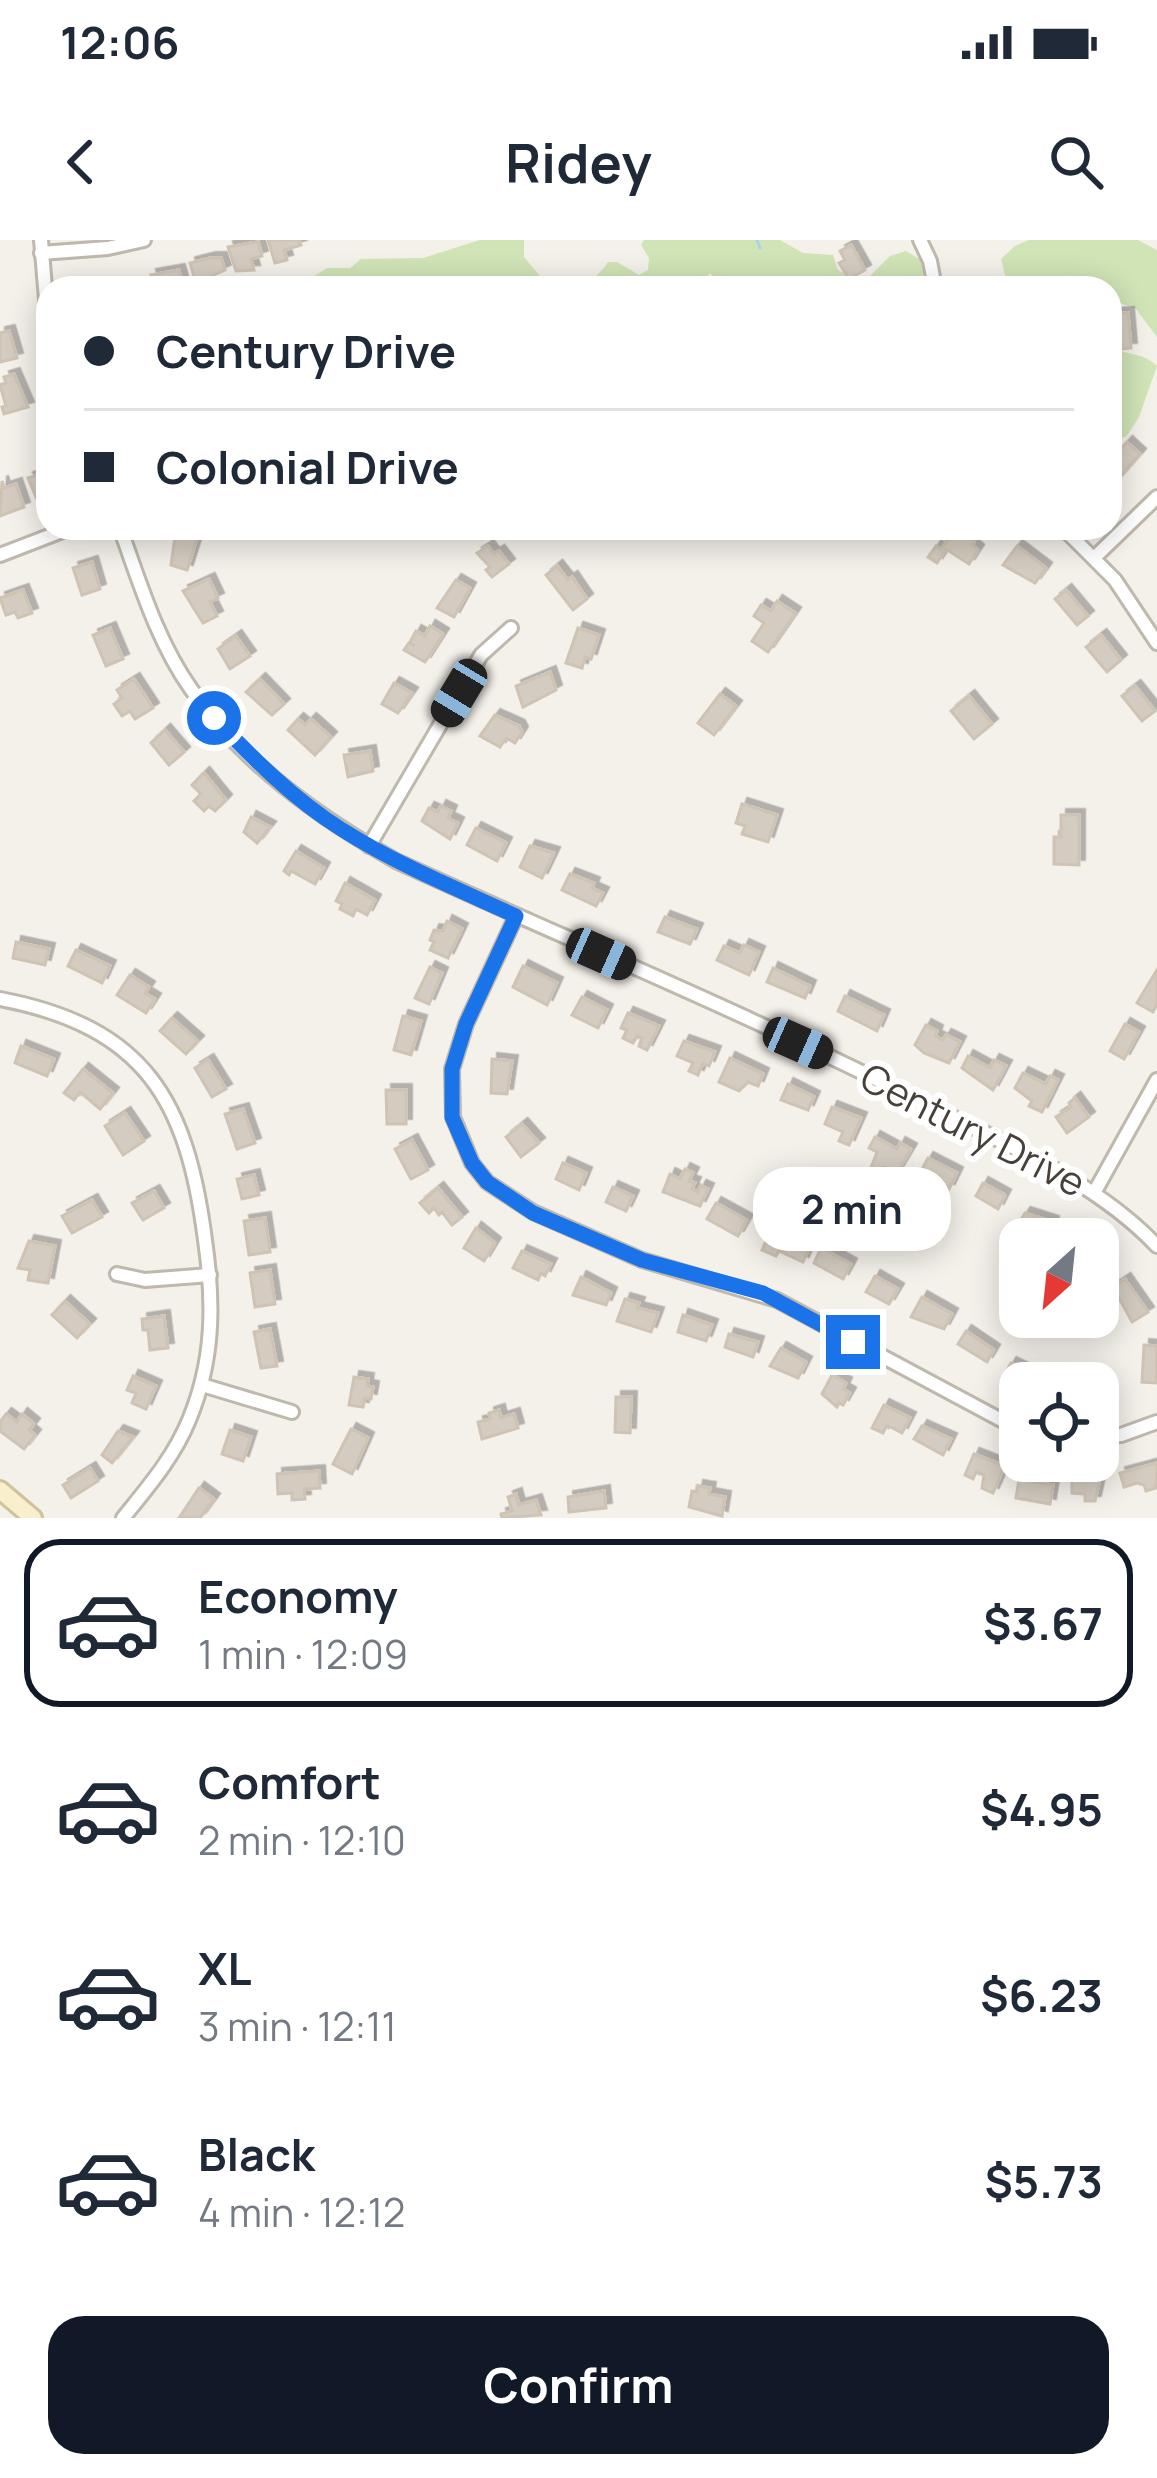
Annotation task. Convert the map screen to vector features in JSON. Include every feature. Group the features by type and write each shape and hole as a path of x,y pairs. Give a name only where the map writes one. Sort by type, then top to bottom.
{"street":[{"path":"44,276 41,246 107,248 144,240"},
{"path":"920,240 933,276"},
{"path":"1122,530 1157,497"},
{"path":"0,555 39,540"},
{"name":"Century Drive","path":"124,540 153,620 190,688 214,718 307,805 370,846 878,1079 1094,1192 1157,1246"},
{"path":"1076,540 1136,609 1157,644"},
{"path":"1094,557 1112,540"},
{"path":"370,846 482,655 511,628"},
{"path":"516,916 466,1024 452,1069 452,1117 472,1163 487,1182 533,1213 642,1260 763,1293 999,1419"},
{"path":"0,998 38,1006 88,1026 137,1064 175,1112 192,1157 210,1275 211,1334 202,1385 177,1446 123,1518"},
{"path":"1094,1192 1157,1080"},
{"path":"117,1274 145,1280 210,1275"},
{"path":"202,1385 292,1412"},
{"path":"1119,1435 1157,1422"},
{"path":"0,1490 33,1518"}],"green space":[{"path":"480,240 524,240 524,257 540,276 315,276 327,268 350,268 361,259 423,258"},
{"path":"644,240 780,240 803,253 833,255 838,270 848,276 596,276 608,262 639,275 648,270 649,258 641,245"},
{"path":"1029,240 1138,240 1157,250 1157,337 1136,309 1122,304 1122,276 1006,276 1001,259"},
{"path":"906,251 921,260 924,276 870,276 890,256"},
{"path":"1122,351 1157,366 1139,417 1122,437"}],"building":[{"path":"268,240 299,240 301,245 284,250 287,260 275,263"},
{"path":"258,242 262,256 251,259 254,270 236,271 228,247"},
{"path":"851,245 865,270 847,276 839,263 845,260 840,251"},
{"path":"221,258 225,270 194,276 190,263"},
{"path":"179,270 181,276 151,276"},
{"path":"1122,313 1128,313 1131,348 1122,349"},
{"path":"9,331 17,358 0,362 0,333"},
{"path":"14,374 28,407 4,414 0,385 6,383 4,377"},
{"path":"1127,442 1140,454 1122,474 1122,447"},
{"path":"2,481 4,488 16,484 24,507 0,516"},
{"path":"175,540 196,540 187,570 171,565"},
{"path":"975,540 972,545 978,550 969,564 946,549 937,563 928,557 947,541"},
{"path":"488,546 509,564 492,577 486,570 490,567 477,553"},
{"path":"1017,546 1046,568 1035,583 1003,565"},
{"path":"92,562 100,589 82,595 73,568"},
{"path":"557,566 568,580 572,577 587,599 573,610 546,575"},
{"path":"209,579 218,598 210,602 217,616 203,623 183,591"},
{"path":"456,580 470,588 454,617 437,608"},
{"path":"23,590 32,613 18,618 15,612 6,615 0,598"},
{"path":"1066,590 1088,616 1077,625 1055,599"},
{"path":"777,601 795,613 768,652 752,641 764,623 754,616 761,605 771,611"},
{"path":"430,626 443,634 425,662 404,650 409,643 415,646 410,642 416,631 425,636"},
{"path":"110,628 123,659 106,666 93,635"},
{"path":"578,628 599,635 591,659 585,657 582,668 566,663"},
{"path":"1101,635 1121,660 1107,672 1086,647"},
{"path":"236,636 250,656 230,669 218,649"},
{"path":"550,672 556,690 523,707 516,686"},
{"path":"134,679 153,708 135,719 130,711 122,716 114,704 122,698 117,690"},
{"path":"260,679 284,704 272,715 246,692"},
{"path":"394,683 412,693 398,713 382,704"},
{"path":"1135,686 1155,711 1142,721 1122,696"},
{"path":"720,694 736,706 714,735 698,723"},
{"path":"969,696 992,724 974,739 951,711"},
{"path":"495,715 519,726 522,732 515,743 506,738 500,747 480,736"},
{"path":"298,719 305,725 311,719 331,737 315,755 288,730"},
{"path":"165,730 184,752 169,765 151,743"},
{"path":"370,751 373,771 348,777 344,755"},
{"path":"204,773 226,800 215,811 209,806 204,811 194,801 201,794 192,785"},
{"path":"742,804 777,815 768,842 742,834 745,826 736,823"},
{"path":"441,806 458,823 450,839 422,821 429,808 438,812"},
{"path":"1061,815 1079,815 1079,865 1054,864 1054,837 1061,837"},
{"path":"251,817 270,827 257,843 244,832"},
{"path":"476,828 506,843 497,861 467,845"},
{"path":"530,846 554,853 542,878 520,867"},
{"path":"296,851 324,868 315,884 284,871"},
{"path":"570,874 594,883 592,888 603,893 596,906 562,890"},
{"path":"345,883 375,900 367,915 356,909 353,916 340,909 342,904 336,901"},
{"path":"665,917 697,929 690,944 658,932"},
{"path":"447,921 462,929 448,958 430,950 434,930 443,931"},
{"path":"16,942 49,949 45,965 13,958"},
{"path":"744,945 759,952 749,975 717,960 724,946 740,953"},
{"path":"76,950 110,966 102,983 68,966"},
{"path":"523,966 557,983 547,1005 513,987"},
{"path":"430,967 442,973 429,1004 415,998"},
{"path":"773,968 810,986 805,998 767,982"},
{"path":"1157,970 1157,1004 1153,1012 1137,1003"},
{"path":"130,975 149,987 145,993 155,999 146,1013 117,995"},
{"path":"845,996 884,1015 877,1031 838,1011"},
{"path":"582,997 607,1010 598,1028 572,1015"},
{"path":"628,1013 659,1026 647,1050 639,1046 642,1038 637,1036 633,1043 623,1038 627,1030 621,1028"},
{"path":"403,1016 421,1021 411,1055 394,1050"},
{"path":"172,1018 198,1041 186,1054 160,1031"},
{"path":"1125,1024 1139,1032 1124,1059 1110,1051"},
{"path":"926,1025 943,1040 946,1035 960,1042 949,1063 915,1045"},
{"path":"684,1041 715,1052 698,1075 689,1071 693,1063 677,1056"},
{"path":"21,1046 54,1059 47,1076 15,1063"},
{"path":"968,1056 990,1068 994,1060 1006,1066 993,1090 962,1068"},
{"path":"730,1058 763,1074 758,1086 748,1082 739,1091 719,1082"},
{"path":"492,1059 512,1061 507,1094 491,1093"},
{"path":"208,1060 226,1089 212,1097 195,1068"},
{"path":"83,1069 113,1093 100,1109 80,1092 74,1100 64,1093"},
{"path":"1023,1073 1046,1084 1050,1076 1058,1080 1042,1112 1029,1106 1032,1101 1015,1088"},
{"path":"788,1084 814,1097 808,1110 781,1100"},
{"path":"386,1090 406,1090 406,1124 387,1124"},
{"path":"1075,1098 1089,1117 1067,1133 1056,1117"},
{"path":"832,1107 861,1118 849,1145 839,1141 843,1132 825,1124"},
{"path":"243,1109 255,1143 237,1149 225,1114"},
{"path":"125,1113 144,1141 123,1155 105,1126"},
{"path":"522,1124 539,1143 521,1157 506,1137"},
{"path":"875,1137 897,1149 900,1143 911,1149 896,1174 883,1167 877,1178 869,1173 877,1152 869,1148"},
{"path":"412,1140 428,1170 411,1179 395,1149"},
{"path":"928,1158 957,1173 949,1189 941,1184 937,1192 924,1186 928,1178 920,1173"},
{"path":"563,1163 586,1173 579,1190 556,1179"},
{"path":"685,1169 693,1173 692,1189 708,1189 700,1206 663,1192 670,1174 680,1179"},
{"path":"254,1175 259,1195 242,1199 237,1179"},
{"path":"983,1183 1005,1195 998,1209 976,1196"},
{"path":"613,1187 633,1196 626,1211 606,1202"},
{"path":"438,1188 462,1217 452,1225 442,1212 439,1215 434,1208 429,1213 420,1203"},
{"path":"154,1191 164,1208 143,1220 132,1203"},
{"path":"92,1200 102,1217 72,1233 62,1216"},
{"path":"716,1203 747,1220 738,1236 707,1219"},
{"path":"265,1218 270,1252 249,1255 244,1221"},
{"path":"775,1221 812,1242 803,1262 779,1251 776,1256 762,1250"},
{"path":"476,1228 495,1243 484,1261 464,1248"},
{"path":"29,1241 55,1246 48,1283 28,1280 30,1270 18,1268"},
{"path":"821,1248 851,1264 843,1279 814,1263"},
{"path":"522,1251 551,1264 545,1276 541,1273 538,1280 513,1268"},
{"path":"270,1270 275,1304 255,1307 250,1273"},
{"path":"875,1276 898,1289 889,1304 866,1292"},
{"path":"581,1277 611,1293 606,1305 573,1295"},
{"path":"1125,1279 1148,1312 1132,1322 1119,1298 1119,1283"},
{"path":"922,1297 952,1314 944,1329 911,1317"},
{"path":"625,1299 658,1313 651,1332 617,1321"},
{"path":"65,1301 90,1324 77,1338 52,1315"},
{"path":"683,1315 712,1325 706,1341 678,1332"},
{"path":"164,1316 168,1348 150,1350 142,1319"},
{"path":"270,1329 277,1366 261,1368 254,1332"},
{"path":"966,1331 994,1350 987,1362 958,1344"},
{"path":"729,1334 758,1342 753,1357 725,1347"},
{"path":"1144,1345 1157,1346 1156,1383 1142,1382"},
{"path":"781,1348 806,1362 798,1378 770,1366"},
{"path":"832,1375 846,1383 843,1389 850,1393 837,1407 822,1394"},
{"path":"133,1376 156,1386 146,1409 132,1403 136,1393 127,1390"},
{"path":"354,1377 368,1379 367,1386 373,1387 363,1407 349,1405"},
{"path":"616,1397 631,1397 630,1433 615,1432"},
{"path":"884,1405 910,1418 902,1433 887,1425 883,1433 872,1428"},
{"path":"499,1410 501,1418 514,1414 518,1428 482,1439 478,1422"},
{"path":"6,1414 17,1422 22,1414 34,1424 29,1430 35,1435 24,1449 0,1431"},
{"path":"922,1426 951,1439 943,1455 914,1439"},
{"path":"351,1429 368,1438 352,1474 333,1464"},
{"path":"230,1430 251,1437 243,1461 222,1454"},
{"path":"118,1431 133,1437 112,1463 102,1455"},
{"path":"974,1454 999,1464 993,1493 982,1488 984,1475 976,1472 973,1479 965,1475"},
{"path":"1157,1463 1156,1488 1146,1491 1137,1483 1124,1487 1120,1473"},
{"path":"90,1468 98,1481 71,1498 63,1485"},
{"path":"319,1471 320,1488 304,1489 305,1499 278,1494 277,1474"},
{"path":"1019,1482 1053,1485 1050,1504 1016,1498"},
{"path":"1072,1482 1099,1482 1095,1501 1072,1493"},
{"path":"698,1486 725,1497 722,1516 689,1507"},
{"path":"199,1488 214,1499 200,1518 179,1518"},
{"path":"604,1491 606,1508 569,1512 568,1497"},
{"path":"516,1494 519,1505 536,1500 541,1515 502,1518 501,1514 512,1511 508,1497"}],"waterway":[{"path":"757,240 760,248"}],"route":[{"path":"214,718 275,778 338,827 396,861 516,916 466,1024 452,1069 452,1117 472,1163 487,1182 533,1213 659,1267 763,1293 853,1342"}]}
